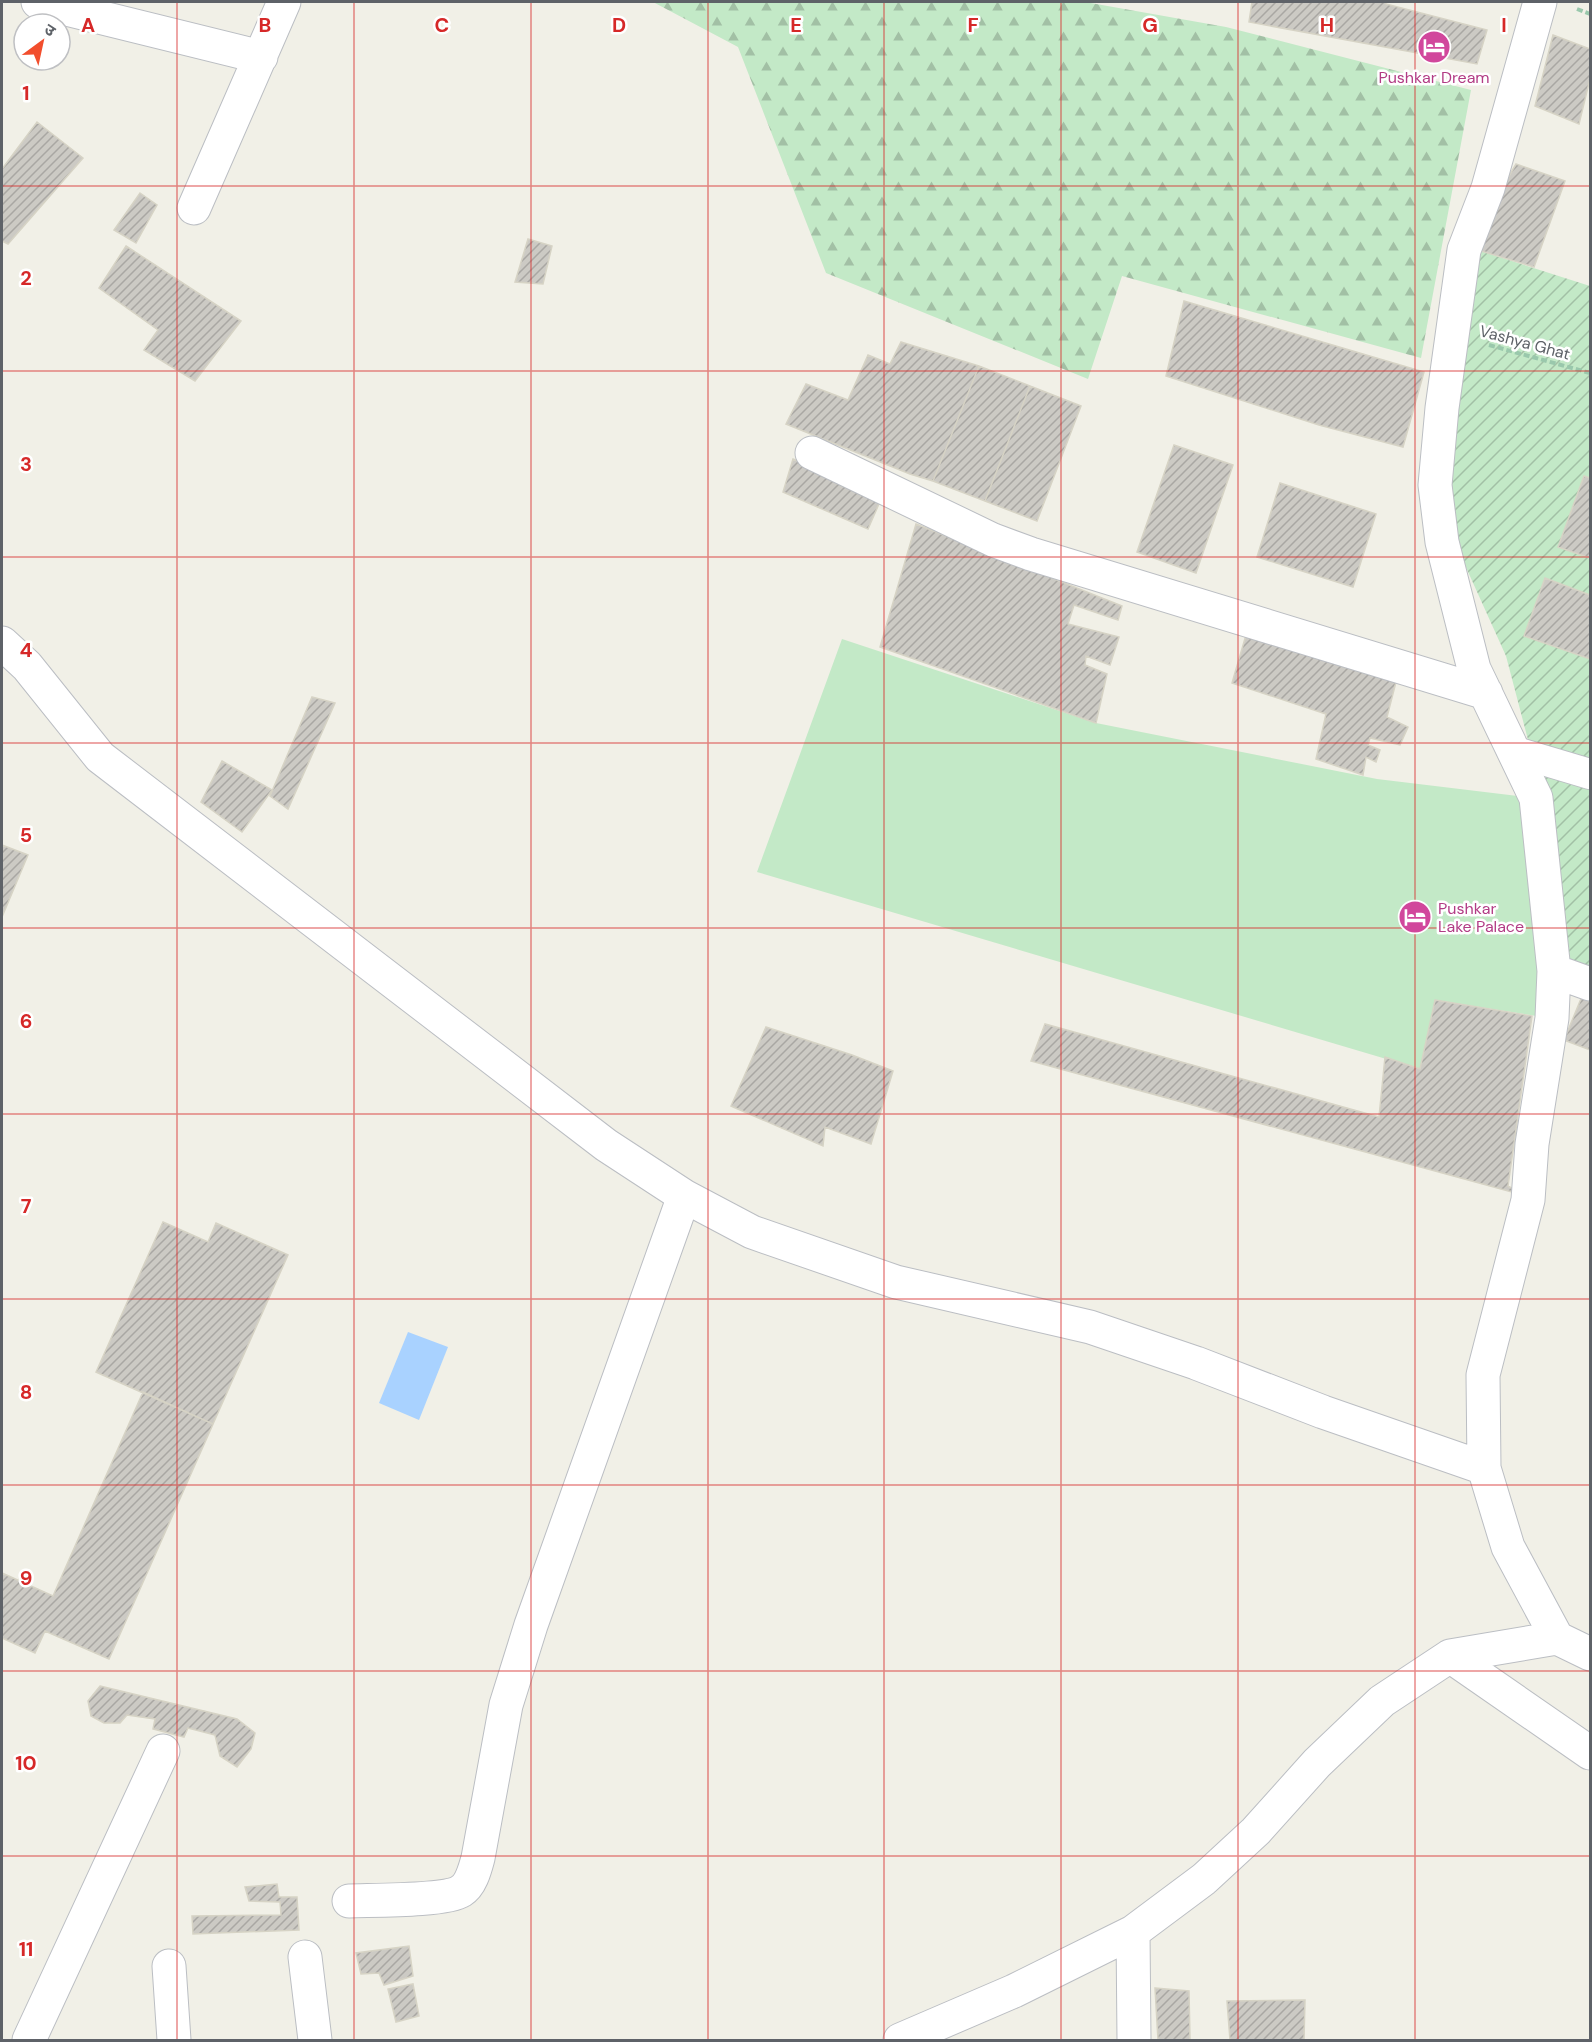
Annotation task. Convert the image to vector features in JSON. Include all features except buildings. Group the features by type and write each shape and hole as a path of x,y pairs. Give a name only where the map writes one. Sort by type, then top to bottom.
{"street":[{"path":"38,2 261,57"},
{"path":"194,208 284,2"},
{"path":"1540,2 1488,188 1464,250 1436,459 1435,485 1442,542 1474,669 1516,752 1536,798 1554,971 1552,1018 1532,1144 1528,1200 1483,1375 1484,1468 1508,1548 1557,1638"},
{"path":"812,453 993,540 1031,554 1486,693"},
{"path":"2,643 27,666 100,758 606,1145 684,1196 752,1232 896,1282 1090,1327 1196,1363 1323,1412 1484,1468"},
{"path":"1516,752 1590,774"},
{"path":"1554,971 1590,984"},
{"path":"349,1901 443,1897 462,1891 473,1875 506,1705 516,1670 598,1432 684,1196"},
{"path":"900,2040 1014,1991 1132,1932 1204,1879 1247,1839 1317,1763 1382,1701 1450,1656 1557,1638 1590,1654"},
{"path":"1450,1656 1590,1753"},
{"path":"29,2040 163,1751"},
{"path":"1132,1932 1134,2040"},
{"path":"304,1957 315,2040"},
{"path":"169,1966 174,2040"}],"path":[{"name":"Vashya Ghat","path":"1454,335 1590,373"}],"green space":[{"path":"653,2 1085,2 1226,27 1471,90 1421,358 1122,276 1088,379 826,273 738,47"},
{"path":"1468,247 1590,286 1590,976 1560,967 1548,816 1506,656 1423,472"},
{"path":"842,639 1096,723 1377,779 1534,798 1549,1018 1435,1000 1420,1069 757,872"}],"water":[{"path":"408,1332 448,1347 419,1420 379,1403"}],"place":[{"name":"Pushkar Dream","path":"1434,47"},
{"name":"Pushkar Lake Palace","path":"1415,917"}]}
